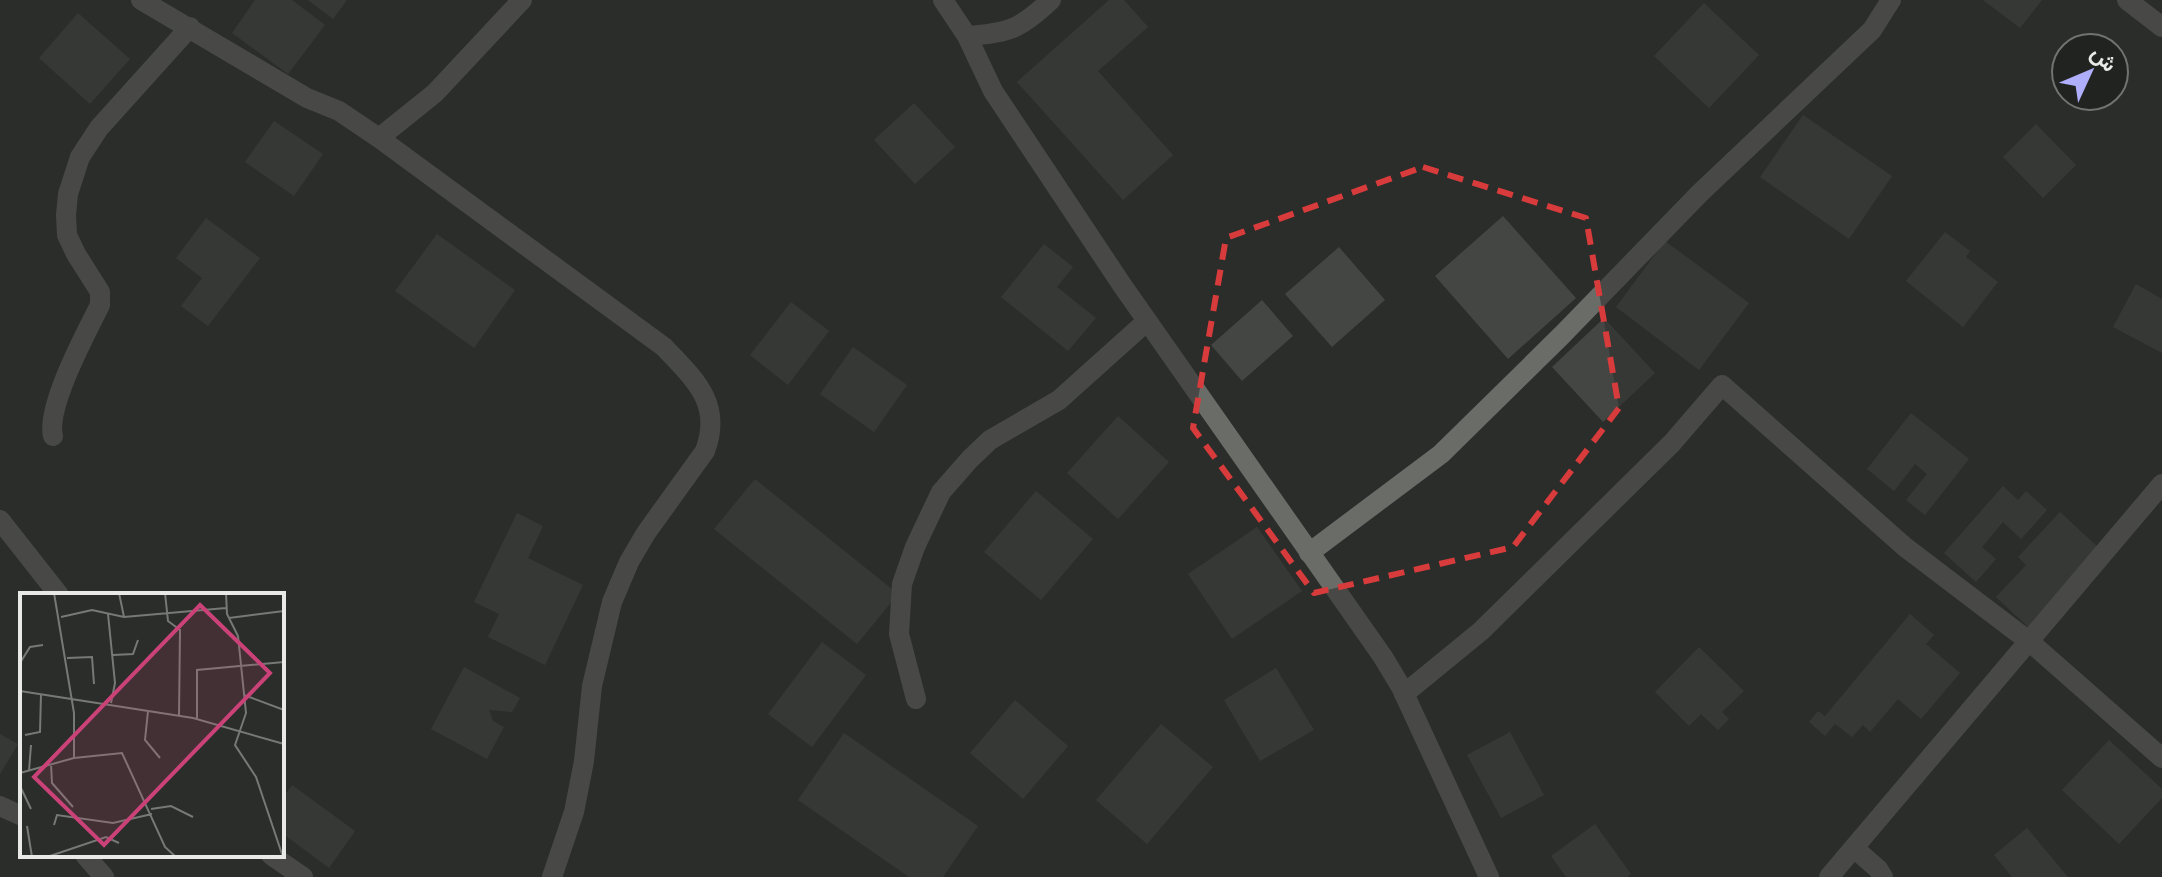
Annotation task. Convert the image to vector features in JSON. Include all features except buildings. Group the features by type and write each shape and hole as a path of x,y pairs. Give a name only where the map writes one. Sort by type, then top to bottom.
{"street":[{"path":"141,0 307,98 339,111 379,138 664,347 698,383 707,401 712,419 711,436 705,451 646,533 629,562 612,602 592,686 584,761 574,812 552,877"},
{"path":"379,138 435,93 522,0"},
{"path":"943,0 967,36 993,91 1147,321 1383,657 1404,694 1489,877"},
{"path":"967,36 1015,29 1051,0"},
{"path":"1309,553 1441,454 1700,193 1872,30 1891,0"},
{"path":"2127,0 2162,27"},
{"path":"53,436 51,426 58,397 101,299 100,292 67,235 68,194 80,157 99,128 190,27"},
{"path":"916,699 899,634 902,584 915,547 941,492 990,440 1059,400 1147,321"},
{"path":"1404,694 1481,631 1672,443 1722,385 1905,547 2030,642 2162,758"},
{"path":"1829,877 2162,484"},
{"path":"0,520 57,593"},
{"path":"0,806 20,815"},
{"path":"1855,849 1883,877"},
{"path":"87,857 104,877"},
{"path":"274,857 303,877"}],"highlighted area":[{"path":"1423,167 1586,218 1619,408 1513,547 1314,593 1193,428 1226,238"}]}
